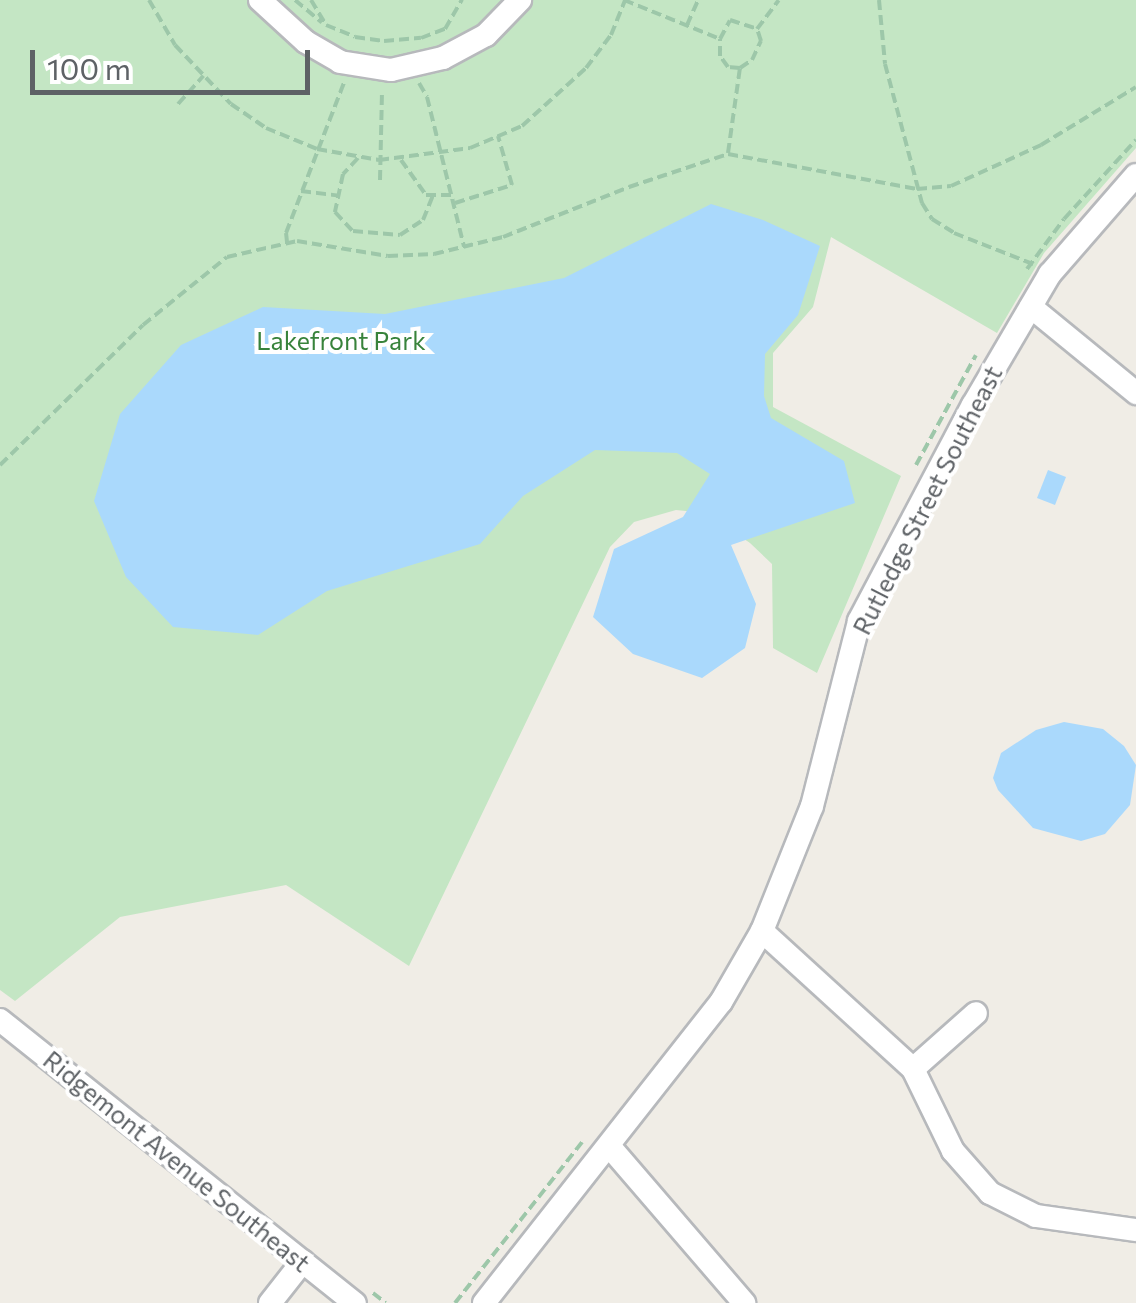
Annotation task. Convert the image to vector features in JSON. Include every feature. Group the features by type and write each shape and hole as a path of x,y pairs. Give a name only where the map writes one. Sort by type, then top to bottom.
{"street":[{"path":"260,0 306,42 340,62 383,69 444,58 486,35 520,0"},
{"name":"Rutledge Street Southeast","path":"484,1303 720,1002 762,931 812,806 859,621 973,405 1030,307 1040,268 1136,175"},
{"path":"1030,307 1136,394"},
{"path":"762,931 913,1069 952,1151 990,1194 1036,1216 1136,1230"},
{"path":"913,1069 976,1013"},
{"name":"Ridgemont Avenue Southeast","path":"0,1020 354,1303"},
{"path":"610,1147 744,1303"},
{"path":"270,1303 302,1261"}],"path":[{"path":"149,0 175,44 230,104 266,128 317,149 379,160 442,154 522,126 553,102 586,68 611,35 625,0 720,39"},
{"path":"295,0 326,26 355,37 384,41 421,38 445,28 462,0"},
{"path":"311,0 326,26"},
{"path":"687,26 698,0"},
{"path":"757,29 779,0"},
{"path":"879,0 885,64 917,189 932,219 1040,268"},
{"path":"730,20 757,29 761,41 752,60 740,68 728,68 720,56 720,39 730,20"},
{"path":"380,180 384,41"},
{"path":"728,154 740,68"},
{"path":"178,104 203,76"},
{"path":"287,242 286,232 301,190 350,77"},
{"path":"417,80 427,97 464,247"},
{"path":"0,465 188,284 228,257 287,242 388,256 434,254 503,237 566,210 728,154 917,189 951,186 1041,145 1136,88"},
{"path":"454,204 512,186 498,136"},
{"path":"1022,277 1040,268 1136,140"},
{"path":"358,158 343,174 336,212 353,232 400,236 423,220 433,195"},
{"path":"401,160 426,195 451,195"},
{"path":"301,190 339,196"},
{"path":"911,475 954,389 980,349"},
{"path":"456,1303 586,1137"}],"green space":[{"name":"Lakefront Park","path":"0,0 1136,0 1136,148 1044,253 997,333 831,237 813,307 773,353 773,407 901,476 817,673 773,648 772,564 750,543 706,513 676,510 634,522 610,547 409,966 286,885 120,917 15,1001 0,990"}],"water":[{"path":"711,204 763,220 820,246 798,315 765,354 764,396 771,418 844,461 855,503 731,545 756,604 745,648 702,678 633,654 593,617 614,549 683,517 710,474 677,453 595,450 523,496 480,544 327,591 258,635 173,627 126,577 94,501 120,414 181,345 263,307 385,314 564,278"},
{"path":"1048,470 1066,477 1055,505 1037,498"},
{"path":"1064,722 1103,729 1124,746 1136,765 1130,805 1105,834 1081,841 1033,828 998,790 993,778 1001,753 1036,730"}]}
